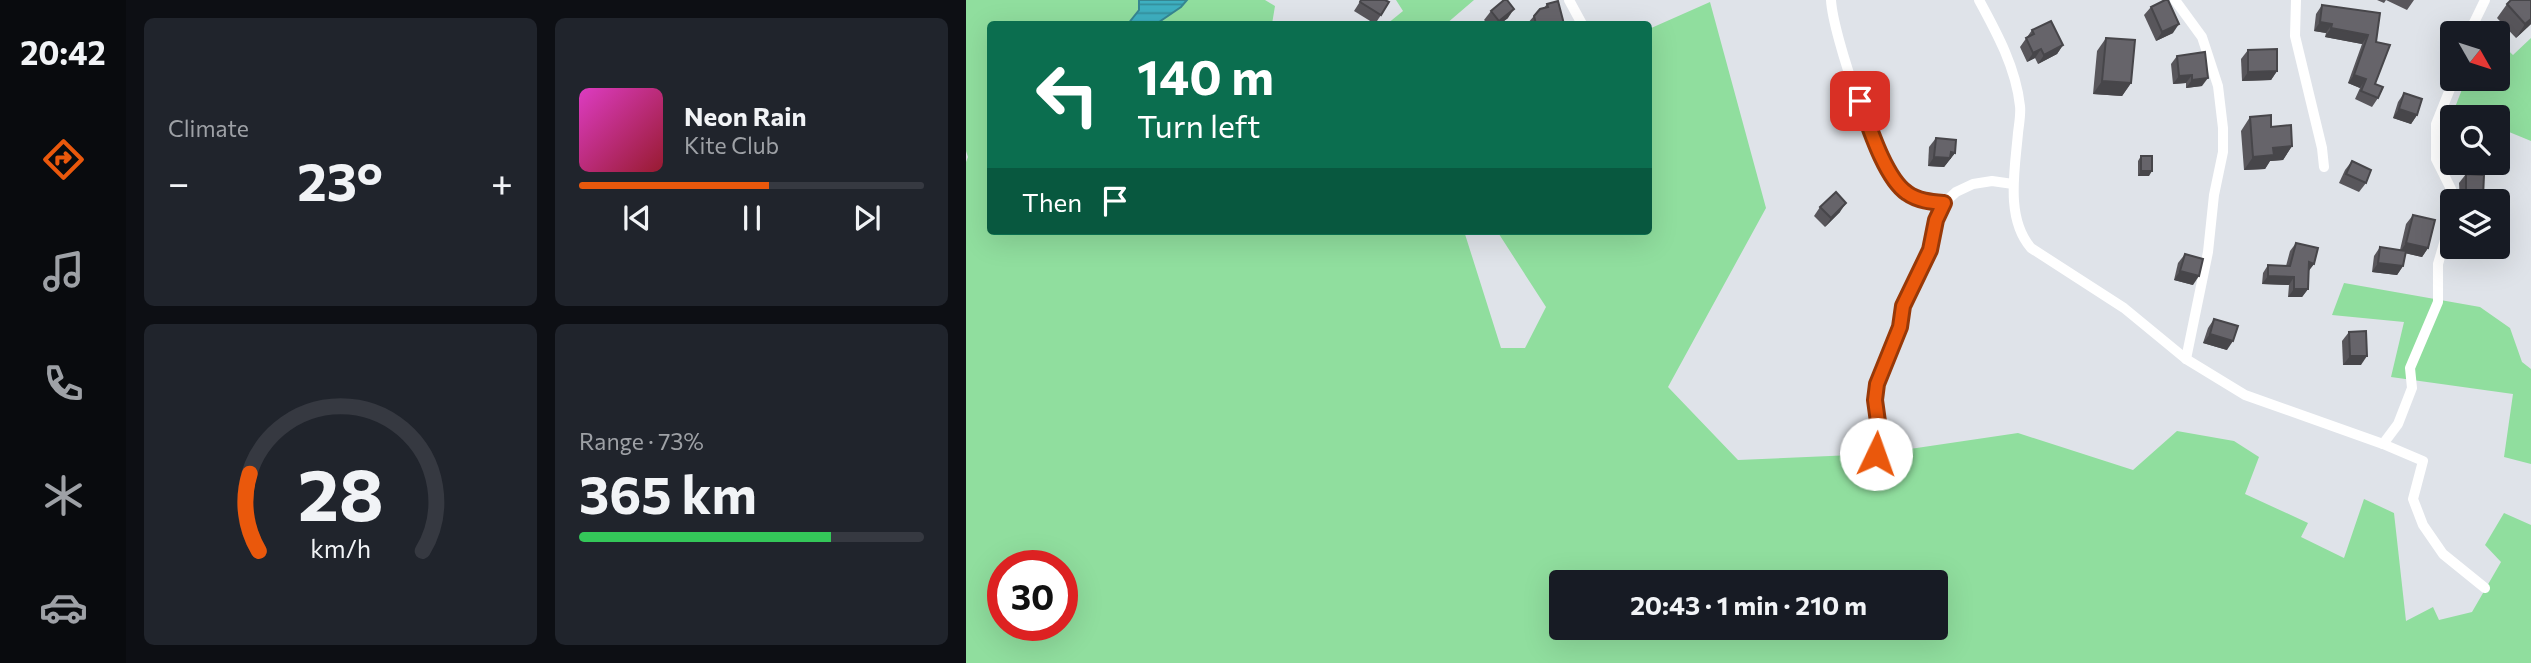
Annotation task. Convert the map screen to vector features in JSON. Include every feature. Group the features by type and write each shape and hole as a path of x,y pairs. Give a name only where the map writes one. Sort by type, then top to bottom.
{"street":[{"path":"1569,0 1580,21"},
{"path":"1831,0 1836,35 1876,144 1892,175 1909,195 1944,203"},
{"path":"1979,0 2011,66 2021,107 2013,184 2015,213 2025,242 2123,308 2186,359 2245,395 2423,461 2413,499 2423,525 2443,554 2485,588"},
{"path":"2175,0 2202,37 2218,86 2223,128 2223,152 2214,195 2208,252 2186,359"},
{"path":"2296,0 2295,36 2322,148 2324,167"},
{"path":"2474,21 2484,0"},
{"path":"2449,91 2436,124 2436,159 2451,189"},
{"path":"1876,454 1877,384 1900,327 1903,306 1930,250 1936,220 1944,203 1956,192 1973,184 1992,181 2013,184"},
{"path":"2383,444 2398,424 2412,388 2410,368 2438,302 2440,257"}],"green space":[{"path":"966,0 1139,0 1139,9 1130,21 987,21 987,235 1465,235 1501,348 1525,348 1546,307 1500,235 1652,235 1652,28 1710,2 1766,208 1668,387 1738,460 1876,454 2018,433 2133,470 2177,431 2234,441 2259,457 2245,494 2308,523 2301,537 2344,558 2364,499 2394,513 2406,621 2433,607 2439,620 2472,612 2501,562 2485,545 2504,513 2531,525 2531,663 966,663"},
{"path":"1187,0 1265,0 1275,6 1272,21 1160,21"},
{"path":"1396,0 1474,0 1450,21 1391,21 1403,11"},
{"path":"2531,38 2531,141 2510,132 2510,105 2456,105 2461,91 2510,91 2510,52 2513,55"},
{"path":"2344,283 2480,307 2510,328 2522,362 2531,369 2531,464 2504,457 2513,394 2391,377 2404,322 2332,315"}],"water":[{"path":"1139,0 1187,0 1160,21 1130,21 1139,10"}],"building":[{"path":"1504,0 1514,9 1499,21 1491,11"},
{"path":"2168,0 2179,24 2162,32 2151,7"},
{"path":"2511,0 2531,0 2531,19 2525,24 2507,4"},
{"path":"1558,1 1563,21 1535,21 1534,16 1540,9 1548,7 1547,4"},
{"path":"1360,2 1389,2 1381,15"},
{"path":"2322,5 2380,13 2376,42 2390,45 2375,84 2383,87 2378,98 2361,91 2366,79 2354,75 2368,35 2331,28 2332,24 2320,22"},
{"path":"2051,21 2063,45 2044,55 2041,49 2033,53 2026,38 2034,34 2032,30"},
{"path":"2106,38 2135,40 2131,83 2102,81"},
{"path":"2277,49 2277,71 2248,72 2248,50"},
{"path":"2205,52 2208,78 2192,80 2192,75 2179,76 2177,56"},
{"path":"2404,93 2422,99 2417,115 2399,109"},
{"path":"2271,115 2271,127 2291,125 2292,146 2273,148 2274,155 2253,157 2250,117"},
{"path":"1936,138 1956,140 1955,153 1951,152 1950,158 1934,157"},
{"path":"2141,156 2152,156 2152,171 2141,171"},
{"path":"2352,161 2371,170 2366,183 2346,174"},
{"path":"2466,175 2484,175 2483,189 2466,189"},
{"path":"1836,192 1846,203 1831,218 1820,207"},
{"path":"2413,215 2435,220 2428,248 2406,243"},
{"path":"2296,243 2318,248 2314,264 2309,262 2308,289 2294,289 2294,277 2268,276 2268,265 2290,266"},
{"path":"2380,247 2406,251 2403,266 2378,263"},
{"path":"2185,254 2203,259 2199,276 2180,271"},
{"path":"2214,319 2238,326 2233,341 2210,334"},
{"path":"2366,331 2367,356 2350,356 2349,332"}],"route":[{"path":"1860,101 1876,144 1898,185 1909,195 1944,203 1936,220 1930,250 1903,306 1900,327 1877,384 1876,454"}]}
